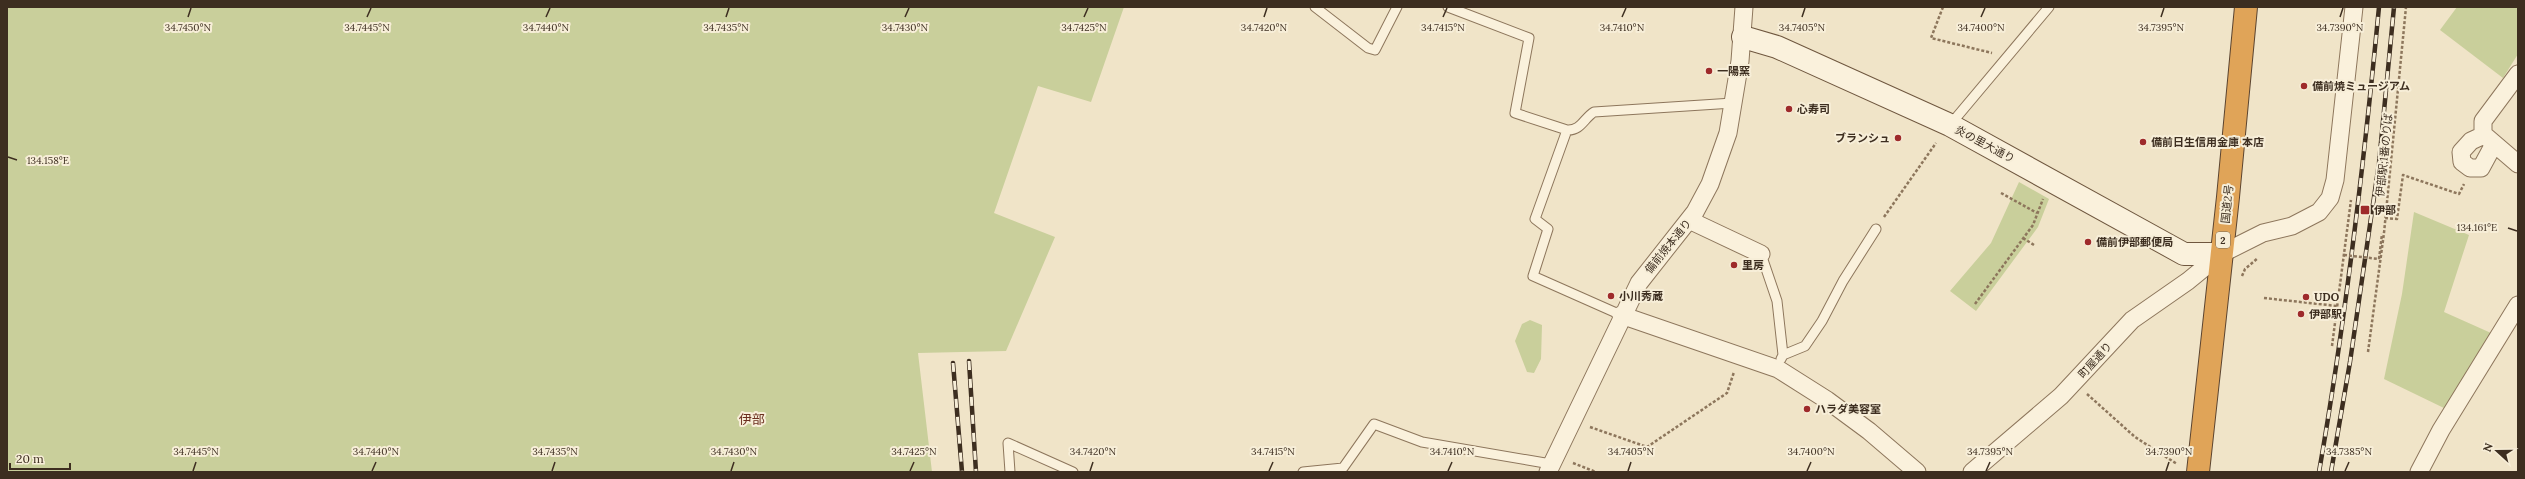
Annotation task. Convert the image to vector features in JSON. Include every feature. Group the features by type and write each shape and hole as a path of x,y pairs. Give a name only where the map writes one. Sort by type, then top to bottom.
{"highway":[{"name":"国道2号","path":"2188,468 2221,254 2246,7"}],"street":[{"name":"備前焼本通り","path":"1551,464 1622,315 1639,283 1689,220 1710,184 1728,133 1743,37 1744,7"},
{"name":"町屋通り","path":"1972,472 2074,382 2132,320 2188,281 2221,254 2263,233 2292,226 2319,212 2330,198 2335,180 2354,7"},
{"name":"炎の里大通り","path":"1743,37 1777,47 1950,125 2184,254 2221,254"},
{"path":"2518,74 2483,121 2489,139 2518,164"},
{"path":"2489,139 2482,168 2470,168 2462,162 2461,152 2471,141 2489,139"},
{"path":"1689,220 1761,254"},
{"path":"2419,472 2441,430 2518,305"},
{"path":"1622,315 1740,356 1780,362 1917,472"}],"lane":[{"path":"1316,7 1368,48 1375,50 1397,7"},
{"path":"1448,7 1529,38 1515,113 1567,130 1572,130 1584,124 1588,115 1594,112 1733,103"},
{"path":"1950,125 2049,7"},
{"path":"1567,130 1535,219 1548,229 1533,276 1622,315"},
{"path":"1761,254 1777,301 1780,362 1805,346 1822,321 1843,281 1876,229"},
{"path":"1303,472 1343,468 1374,424 1422,442 1551,464"},
{"path":"1010,472 1008,442 1073,472"}],"path":[{"path":"1943,7 1931,38 2008,57"},
{"name":"伊部駅;1番のりば","path":"2368,352 2381,260 2406,7"},
{"path":"1876,229 1950,125"},
{"path":"2385,218 2397,219 2403,175 2459,194 2470,168"},
{"path":"2001,193 2037,213"},
{"path":"1975,304 2023,238 2046,193"},
{"path":"2339,291 2344,255 2379,260 2383,230"},
{"path":"2023,238 2034,245"},
{"path":"2239,282 2245,269 2254,261"},
{"path":"2264,298 2337,306"},
{"path":"1572,421 1647,447 1727,393 1740,356"},
{"path":"2074,382 2135,437 2188,468"},
{"path":"1551,464 1596,472"}],"green space":[{"path":"7,7 1124,7 1091,102 1038,86 994,213 1055,237 1006,351 918,353 932,472 7,472"},
{"path":"2457,7 2518,7 2518,54 2503,78 2440,30"},
{"path":"2019,182 2049,199 2038,227 1976,311 1950,291 1991,243"},
{"path":"2414,212 2469,235 2444,312 2491,333 2446,409 2384,379 2402,294"},
{"path":"1530,320 1542,325 1541,359 1534,373 1527,372 1515,341 1522,324"}],"railway":[{"path":"2319,472 2338,356 2354,240 2379,7"},
{"path":"2331,472 2350,362 2379,163 2394,7"},
{"path":"969,361 976,472"},
{"path":"953,363 962,472"}],"place":[{"name":"一陽窯","path":"1709,71"},
{"name":"備前焼ミュージアム","path":"2304,86"},
{"name":"心寿司","path":"1789,109"},
{"name":"ブランシュ","path":"1898,138"},
{"name":"備前日生信用金庫 本店","path":"2143,142"},
{"name":"伊部","path":"2365,210"},
{"name":"備前伊部郵便局","path":"2088,242"},
{"name":"里房","path":"1734,265"},
{"name":"小川秀蔵","path":"1611,296"},
{"name":"UDO","path":"2306,297"},
{"name":"伊部駅","path":"2301,314"},
{"name":"ハラダ美容室","path":"1807,409"}],"district":[{"name":"伊部","path":"752,419"}]}
